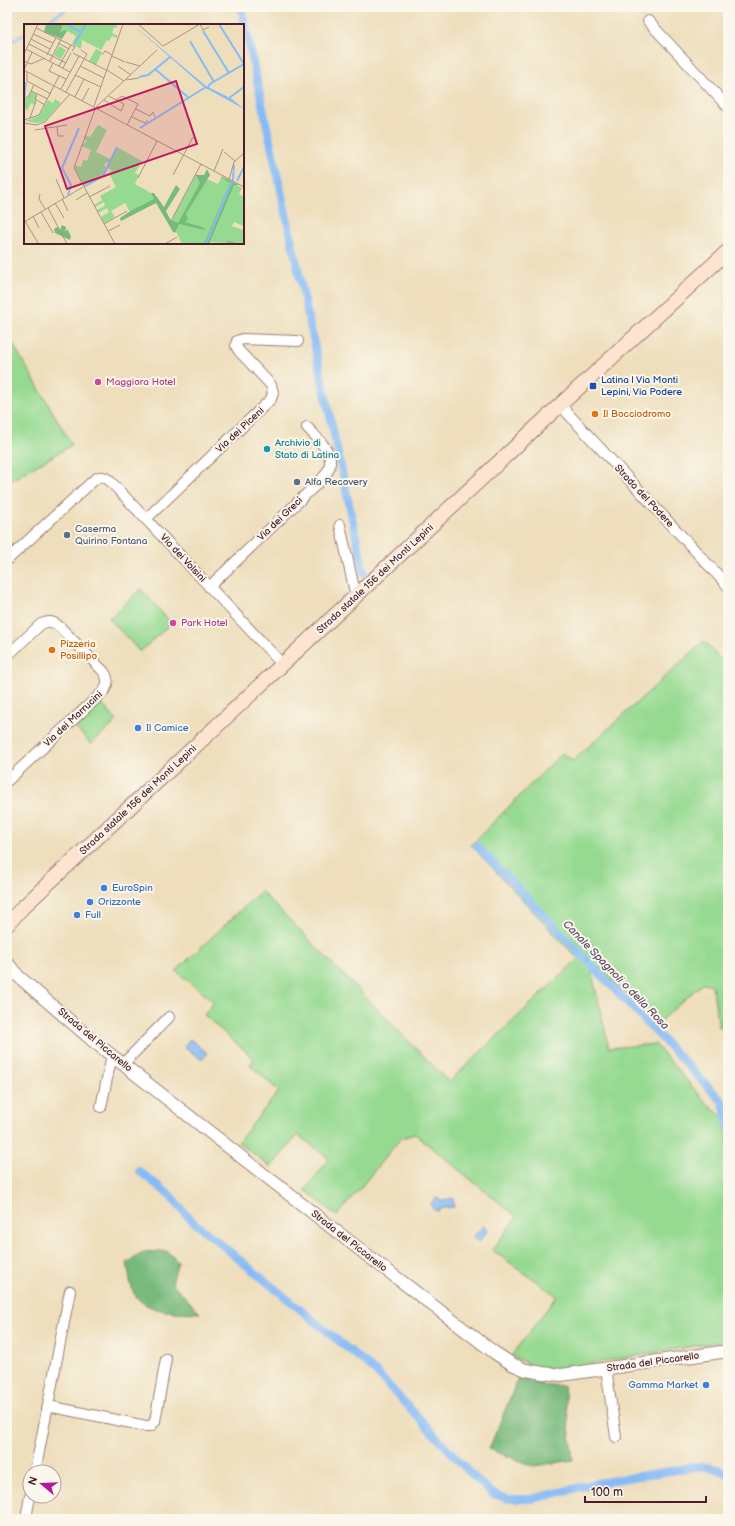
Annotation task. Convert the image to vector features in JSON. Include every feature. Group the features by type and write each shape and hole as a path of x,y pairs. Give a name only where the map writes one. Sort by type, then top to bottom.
{"main road":[{"name":"Strada statale 156 dei Monti Lepini","path":"8,922 560,405 728,251"}],"street":[{"path":"648,21 728,107"},
{"name":"Via dei Piceni","path":"146,519 271,399 273,390 271,385 236,348 237,341 243,339 298,341"},
{"name":"Strada del Podere","path":"560,405 728,586"},
{"name":"Via dei Greci","path":"209,587 329,471 331,462 328,452 307,427"},
{"name":"Via dei Volsini","path":"7,560 99,477 105,477 283,665"},
{"path":"340,525 356,597"},
{"name":"Via dei Marrucini","path":"7,656 39,626 49,621 60,627 104,672 107,677 107,683 103,692 7,781"},
{"name":"Strada del Piccarello","path":"7,965 112,1055 350,1242 504,1359 526,1370 554,1374 571,1374 728,1351"},
{"path":"124,1064 169,1017"},
{"path":"101,1107 112,1055"},
{"path":"37,1464 70,1291"},
{"path":"48,1406 152,1426 155,1421 166,1359"},
{"path":"606,1368 616,1437"},
{"path":"26,1519 29,1504"}],"green space":[{"path":"13,344 72,445 8,482 7,348"},
{"path":"141,589 171,623 140,652 109,618"},
{"path":"704,641 728,668 728,1026 719,1027 712,985 703,983 659,1022 621,989 600,967 592,974 609,1048 655,1044 708,1105 724,1118 728,1142 728,1340 578,1366 555,1369 533,1366 511,1356 557,1296 492,1250 517,1217 415,1134 401,1138 337,1216 305,1190 329,1159 298,1135 271,1167 238,1142 279,1091 250,1065 254,1059 204,1015 214,1002 176,971 261,891 449,1082 578,959 471,845 562,753 573,761"},
{"path":"99,701 117,721 91,744 73,725"},
{"path":"167,1251 178,1262 172,1283 200,1313 173,1312 154,1308 139,1300 134,1293 127,1263 144,1252"},
{"path":"519,1376 538,1384 564,1386 573,1460 534,1466 489,1449"}],"water":[{"path":"190,1039 207,1053 202,1060 184,1046"},
{"path":"436,1198 442,1200 453,1198 454,1207 443,1208 438,1211 434,1210 431,1203"},
{"path":"483,1226 488,1230 479,1242 473,1237"}],"waterway":[{"path":"42,24 70,7"},
{"path":"241,7 364,573"},
{"path":"7,44 24,35"},
{"name":"Canale Spagnoli o della Rosa","path":"477,846 723,1102 728,1125"},
{"path":"139,1171 170,1195 189,1218 375,1371 475,1478 493,1494 508,1499 532,1499 597,1483 700,1466 717,1469 728,1474"}],"place":[{"name":"Maggiora Hotel","path":"98,382"},
{"name":"Latina | Via Monti Lepini, Via Podere","path":"593,386"},
{"name":"Il Bocciodromo","path":"595,414"},
{"name":"Archivio di Stato di Latina","path":"267,449"},
{"name":"Alfa Recovery","path":"297,482"},
{"name":"Caserma Quirino Fontana","path":"67,535"},
{"name":"Park Hotel","path":"173,623"},
{"name":"Pizzeria Posillipo","path":"52,650"},
{"name":"Il Camice","path":"138,728"},
{"name":"EuroSpin","path":"104,888"},
{"name":"Orizzonte","path":"90,902"},
{"name":"Full","path":"77,915"},
{"name":"Gamma Market","path":"706,1385"}]}
